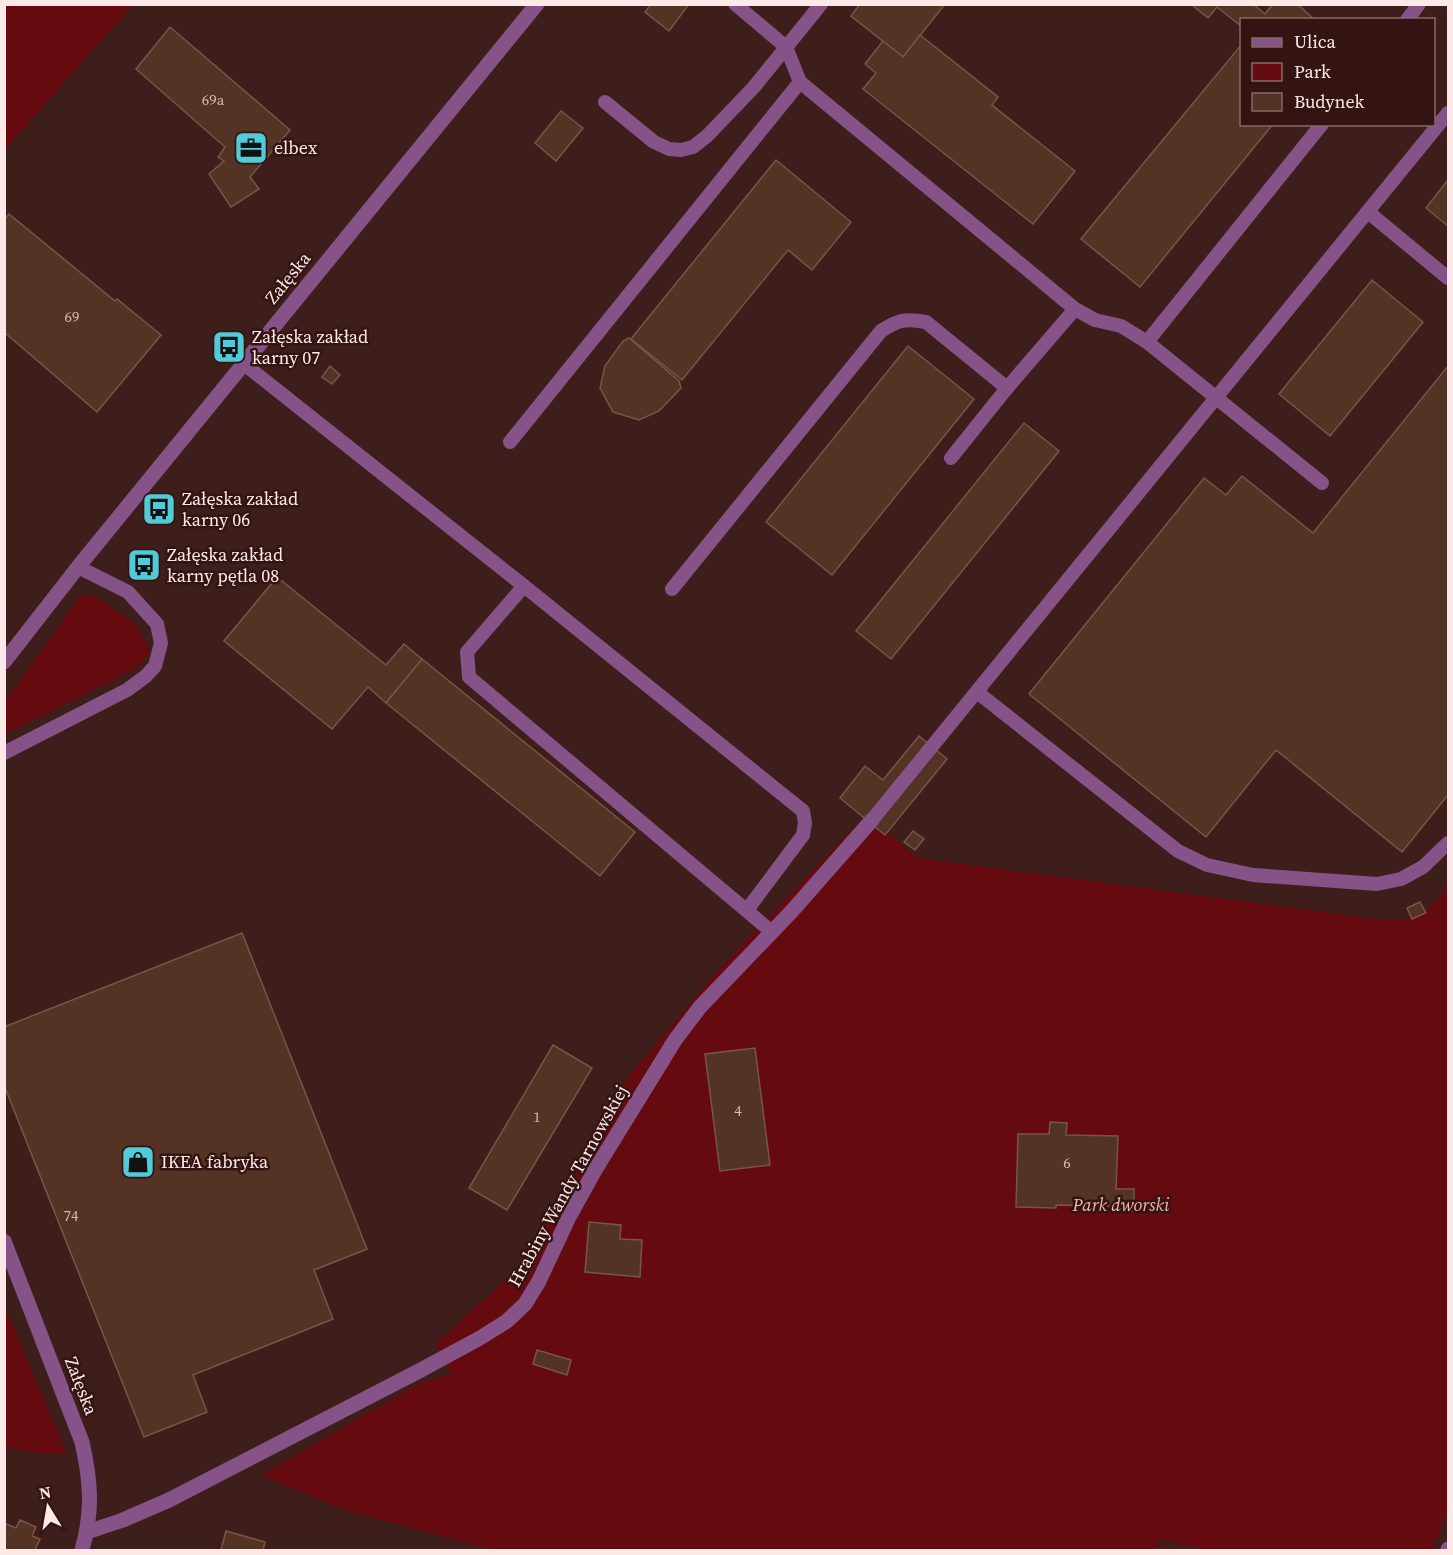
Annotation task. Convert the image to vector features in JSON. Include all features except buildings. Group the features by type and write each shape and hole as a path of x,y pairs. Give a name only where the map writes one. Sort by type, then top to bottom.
{"street":[{"name":"Załęska","path":"4,662 78,567 537,4"},
{"name":"Hrabiny Wandy Tarnowskiej","path":"87,1532 123,1520 169,1500 418,1371 507,1321 525,1304 539,1281 569,1217 595,1170 675,1040 700,1007 772,932 872,820"},
{"name":"Załęska","path":"4,1241 82,1442 89,1472 91,1505 82,1551"}],"lane":[{"path":"735,4 786,46 800,82 1075,309 1095,320 1121,326 1147,342 1185,375 1217,397 1323,483"},
{"path":"605,102 654,142 669,149 681,150 693,147 707,136 754,87 821,4"},
{"path":"1408,18 1419,4"},
{"path":"510,442 800,82"},
{"path":"872,820 1449,113"},
{"path":"1147,342 1320,126"},
{"path":"1368,212 1449,278"},
{"path":"951,458 1006,388 1075,309"},
{"path":"672,589 881,331 895,322 910,319 926,322 1006,388"},
{"path":"244,364 803,811 805,823 803,835 747,910"},
{"path":"4,753 127,690 155,666 161,643 157,624 128,592 78,567"},
{"path":"524,586 467,652 469,677 772,932"},
{"path":"977,692 1178,851 1207,865 1252,875 1377,884 1401,879 1423,867 1449,843"}],"green space":[{"path":"4,5 133,5 5,149 4,149"},
{"path":"81,595 93,595 136,624 151,652 135,669 5,734 5,701"},
{"name":"Park dworski","path":"866,815 918,858 1385,920 1408,918 1422,913 1448,886 1448,1512 1432,1550 1207,1550 1159,1539 1156,1550 494,1550 344,1510 261,1475 420,1383 451,1374 436,1344 521,1265 628,1077 718,970"},
{"path":"4,1307 67,1454 39,1453 5,1447"}],"place":[{"name":"elbex","path":"251,148"},
{"name":"Załęska zakład karny 07","path":"229,347"},
{"name":"Załęska zakład karny 06","path":"159,509"},
{"name":"Załęska zakład karny pętla 08","path":"144,565"},
{"name":"IKEA fabryka","path":"138,1162"}]}
